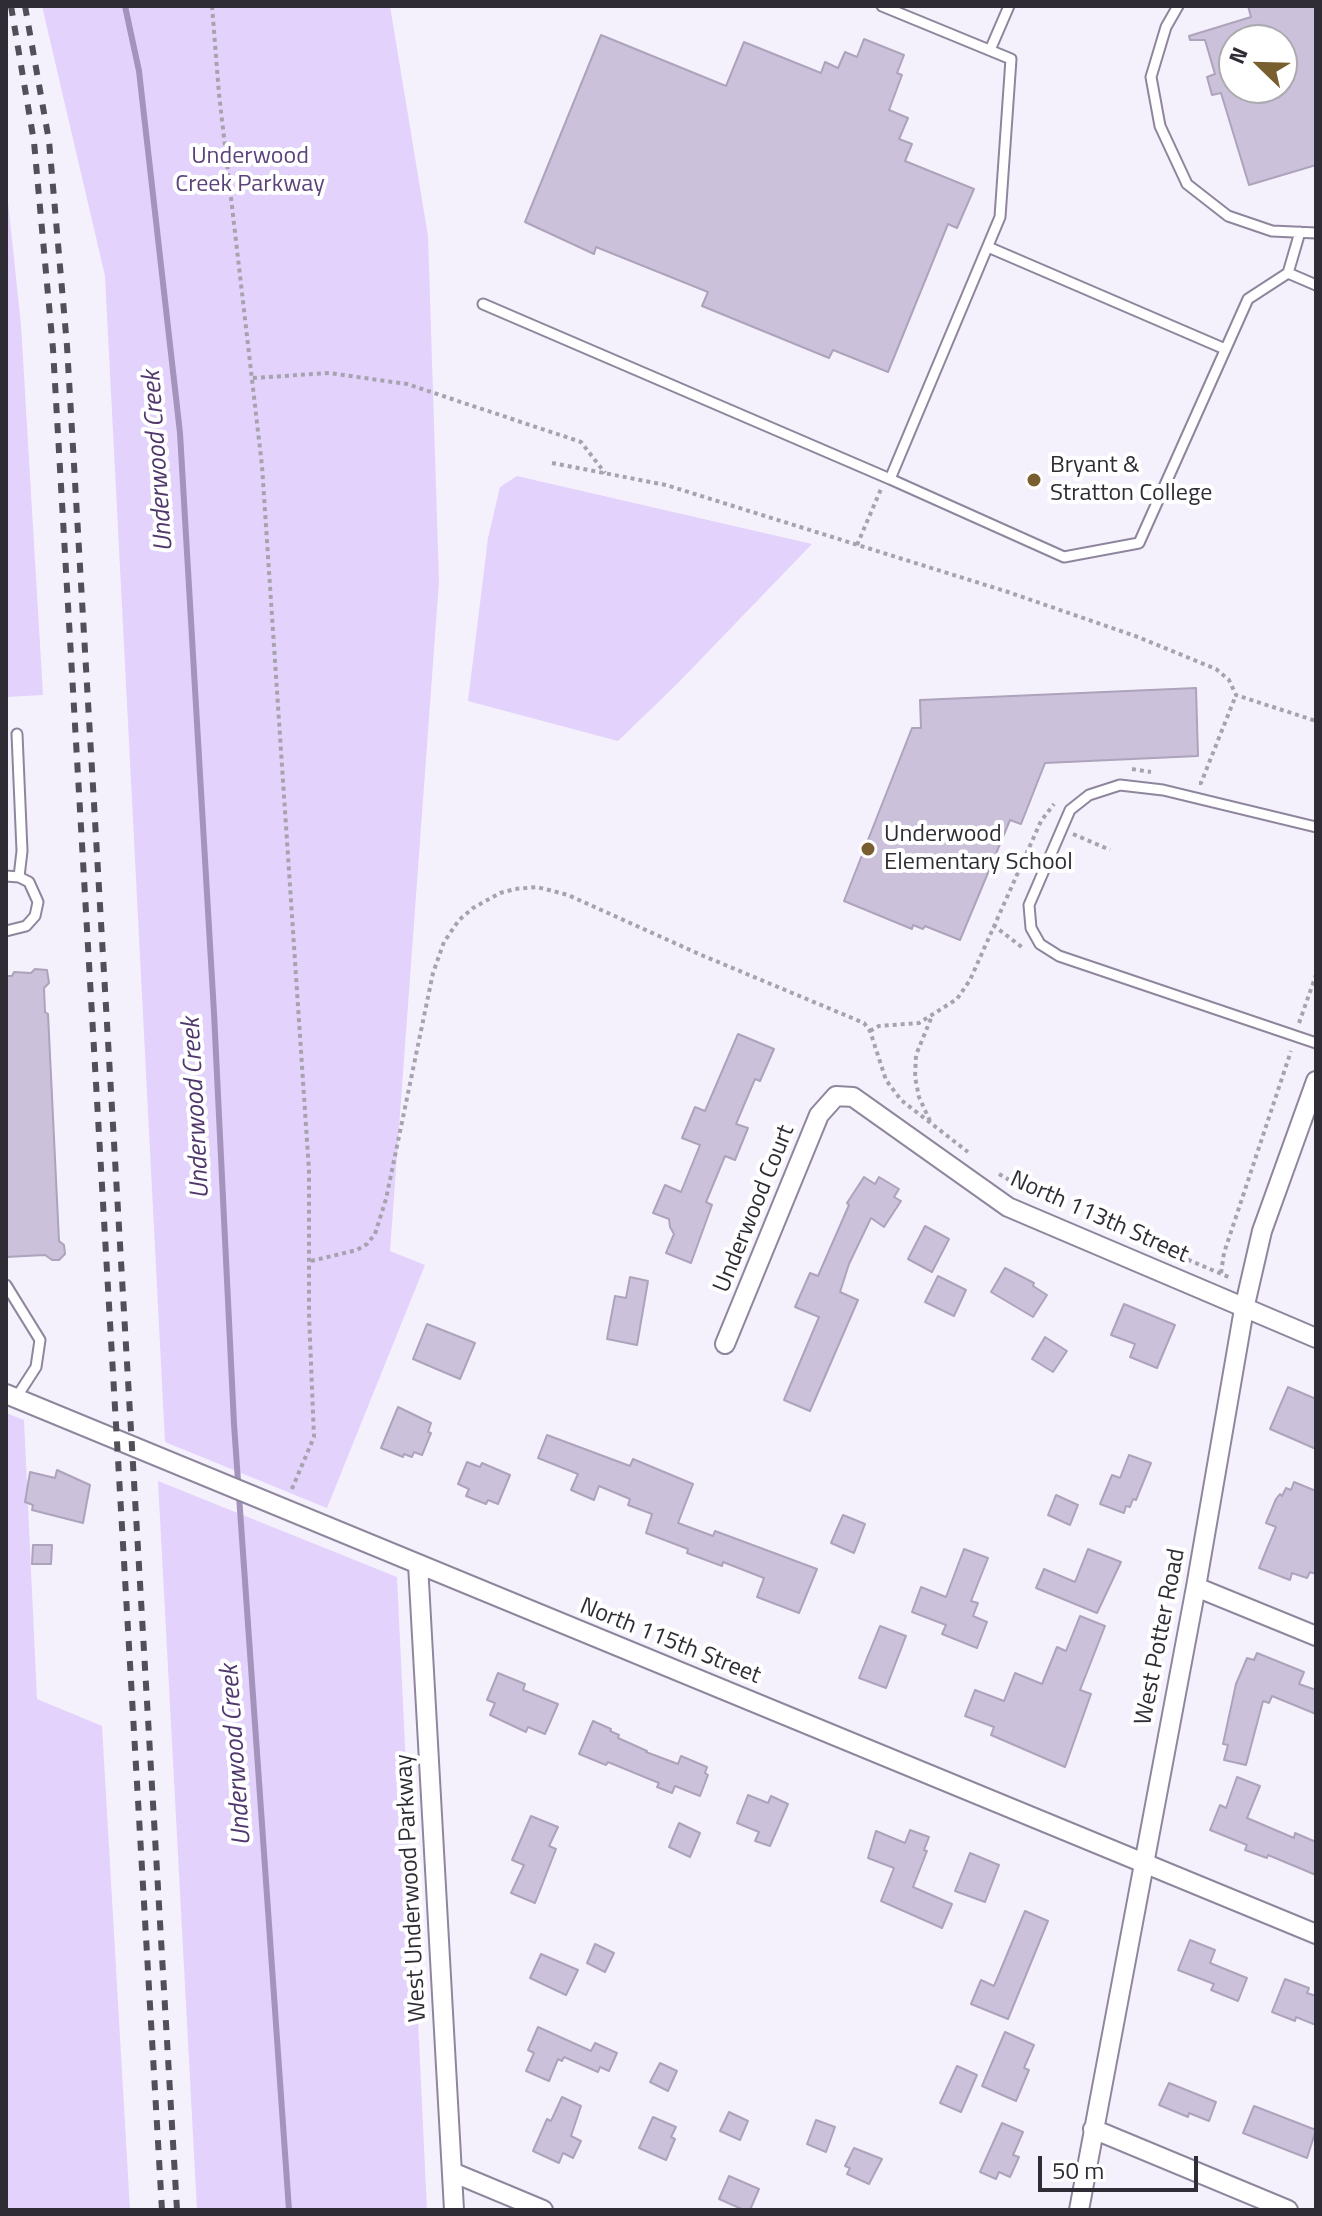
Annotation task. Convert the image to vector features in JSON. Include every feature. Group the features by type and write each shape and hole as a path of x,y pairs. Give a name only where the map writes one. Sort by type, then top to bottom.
{"street":[{"name":"West Potter Road","path":"1079,2210 1196,1587 1244,1309 1262,1231 1316,1081"},
{"name":"North 113th Street","path":"836,1096 853,1097 1008,1207 1316,1338"},
{"name":"Underwood Court","path":"725,1344 819,1115 836,1096"},
{"name":"North 115th Street","path":"11,1396 1316,1934"},
{"name":"West Underwood Parkway","path":"418,1564 454,2210"},
{"path":"1196,1587 1316,1636"},
{"path":"1093,2129 1288,2210"},
{"path":"452,2172 543,2210"}],"lane":[{"path":"882,6 1011,59 1000,217 888,478"},
{"path":"990,50 1009,6"},
{"path":"1178,6 1166,27 1151,77 1160,126 1187,184 1228,216 1272,231 1316,233"},
{"path":"483,304 1064,557 1139,543 1248,299 1288,273 1300,232"},
{"path":"988,247 1225,349"},
{"path":"1288,273 1316,285"},
{"path":"17,734 22,851 19,877"},
{"path":"1316,827 1163,790 1120,785 1089,795 1070,810 1029,905 1031,928 1040,944 1059,956 1316,1043"},
{"path":"6,876 19,877 34,888 38,902 26,926 6,931"},
{"path":"6,1285 40,1340 36,1367 11,1396"}],"path":[{"path":"212,6 219,94 253,378 275,633 309,1171 309,1314 314,1437 283,1508"},
{"path":"253,378 329,373 407,384 581,442 605,474"},
{"path":"552,463 666,485 1008,592 1138,637 1216,669 1229,680 1236,695 1316,721"},
{"path":"857,545 888,478"},
{"path":"311,1261 357,1250 375,1234 386,1199 437,958 459,920 488,899 515,889 537,887 568,895 864,1023 870,1031 886,1080 901,1100 972,1156"},
{"path":"1149,1243 1221,1273 1224,1253 1316,975"},
{"path":"931,1123 919,1097 915,1077 916,1055 932,1016"},
{"path":"994,1170 1015,1185 1049,1202"}],"green space":[{"name":"Underwood Creek Parkway","path":"42,6 390,6 428,236 439,581 390,1251 425,1265 327,1508 165,1442 105,276"},
{"path":"6,183 21,325 43,695 6,697"},
{"path":"517,476 812,544 618,741 468,701 488,538 500,487"},
{"path":"6,1413 24,1420 37,1699 102,1726 130,2210 6,2210"},
{"path":"158,1481 397,1577 427,2210 197,2210"}],"building":[{"path":"1248,6 1316,6 1316,165 1249,185 1224,104 1298,104 1298,24 1228,24 1251,17"},
{"path":"1218,27 1218,94 1212,95 1207,77 1215,74 1205,40 1190,40 1189,36"},
{"path":"601,35 726,86 744,42 821,73 825,62 838,68 845,52 857,57 864,39 904,55 897,73 902,75 889,110 908,118 899,139 912,144 905,161 974,189 957,228 948,224 888,372 833,350 829,358 702,306 708,292 596,247 594,254 525,222"},
{"path":"1196,688 1198,756 1045,763 1021,824 1010,820 960,940 925,926 923,929 913,925 912,929 844,901 912,728 921,728 920,700"},
{"path":"35,969 47,970 49,983 44,988 45,1012 48,1014 59,1241 64,1245 65,1254 59,1260 45,1255 6,1257 6,976 12,976 14,972 31,973"},
{"path":"738,1034 774,1049 760,1081 755,1079 736,1124 748,1128 735,1160 725,1156 706,1202 712,1205 691,1263 666,1253 674,1234 669,1219 653,1213 665,1185 681,1192 700,1145 682,1138 695,1107 705,1111"},
{"path":"864,1177 875,1184 879,1177 899,1189 894,1197 901,1201 884,1227 871,1218 849,1264 840,1292 858,1300 810,1411 784,1400 819,1317 795,1307 810,1273 818,1276 849,1205 847,1203"},
{"path":"925,1226 949,1239 932,1272 908,1259"},
{"path":"1005,1268 1034,1283 1033,1286 1047,1295 1033,1317 991,1292"},
{"path":"938,1276 966,1290 954,1316 925,1302"},
{"path":"630,1277 648,1281 637,1345 607,1339 615,1296 626,1298"},
{"path":"1124,1304 1175,1325 1157,1368 1130,1357 1135,1344 1111,1335"},
{"path":"427,1324 475,1343 460,1379 413,1359"},
{"path":"1045,1337 1067,1351 1053,1372 1032,1359"},
{"path":"1288,1387 1316,1399 1316,1449 1270,1429"},
{"path":"398,1407 431,1423 428,1432 431,1433 422,1455 414,1452 412,1457 404,1454 403,1457 381,1448"},
{"path":"547,1435 630,1466 633,1459 693,1484 678,1523 713,1536 715,1531 817,1569 799,1613 757,1597 764,1578 723,1562 722,1566 687,1553 688,1549 646,1533 652,1514 628,1505 630,1499 599,1486 594,1500 571,1490 578,1474 538,1458"},
{"path":"1129,1455 1151,1463 1136,1500 1133,1499 1130,1507 1126,1506 1124,1513 1100,1504 1112,1475 1120,1478"},
{"path":"467,1462 480,1467 482,1463 510,1475 498,1504 488,1500 486,1504 466,1496 469,1489 458,1484"},
{"path":"57,1470 90,1485 83,1523 32,1510 33,1505 25,1502 30,1472 55,1478"},
{"path":"1294,1482 1316,1491 1316,1574 1310,1572 1307,1578 1292,1573 1290,1580 1259,1568 1276,1527 1266,1523 1276,1499 1280,1494 1282,1496 1286,1488 1291,1490"},
{"path":"1056,1495 1078,1505 1070,1525 1048,1515"},
{"path":"843,1515 865,1524 854,1553 831,1543"},
{"path":"33,1545 52,1545 51,1564 32,1564"},
{"path":"964,1549 988,1558 971,1601 978,1603 973,1616 987,1622 977,1648 942,1634 946,1625 912,1612 921,1587 946,1597"},
{"path":"1088,1549 1121,1562 1097,1613 1036,1588 1044,1569 1075,1582"},
{"path":"1080,1616 1105,1626 1080,1690 1091,1694 1065,1767 991,1735 994,1727 965,1716 975,1690 1004,1701 1015,1673 1042,1684 1057,1647 1066,1651"},
{"path":"880,1626 906,1636 886,1688 859,1678"},
{"path":"1257,1653 1304,1672 1299,1684 1316,1690 1316,1714 1272,1696 1269,1703 1263,1701 1246,1765 1224,1760 1228,1745 1223,1744 1236,1684 1247,1658 1254,1660"},
{"path":"498,1673 525,1684 523,1690 558,1704 545,1734 528,1727 526,1732 490,1715 495,1703 487,1700"},
{"path":"593,1721 646,1752 678,1764 681,1756 707,1767 705,1773 708,1775 700,1796 675,1786 672,1793 657,1787 659,1783 579,1754"},
{"path":"1237,1777 1260,1786 1247,1818 1294,1838 1295,1833 1316,1842 1316,1875 1268,1855 1267,1858 1245,1850 1247,1845 1210,1830 1220,1805 1226,1808"},
{"path":"748,1795 768,1803 771,1796 788,1804 770,1846 755,1841 759,1832 737,1823"},
{"path":"531,1816 558,1827 549,1846 556,1849 535,1903 511,1893 524,1865 512,1860"},
{"path":"679,1823 700,1833 690,1857 669,1847"},
{"path":"910,1830 929,1837 913,1887 952,1904 942,1928 881,1901 894,1868 868,1858 876,1831 905,1843"},
{"path":"970,1853 999,1865 985,1902 955,1891"},
{"path":"1025,1911 1048,1921 1008,2019 971,2004 981,1980 994,1986"},
{"path":"1190,1940 1215,1950 1210,1963 1247,1978 1238,2001 1211,1990 1214,1984 1178,1970"},
{"path":"595,1944 614,1953 605,1972 587,1963"},
{"path":"541,1954 578,1970 566,1995 530,1978"},
{"path":"1285,1979 1309,1988 1307,1993 1316,1996 1316,2025 1272,2012"},
{"path":"538,2027 591,2051 595,2043 617,2053 609,2071 600,2067 598,2072 564,2057 562,2061 558,2059 549,2081 526,2071 534,2053 528,2050"},
{"path":"1005,2032 1034,2045 1024,2068 1029,2070 1016,2101 982,2086"},
{"path":"660,2063 677,2071 668,2091 650,2082"},
{"path":"957,2066 977,2075 961,2112 940,2103"},
{"path":"1169,2083 1216,2102 1209,2121 1189,2113 1188,2117 1159,2105"},
{"path":"562,2097 581,2106 571,2136 581,2141 573,2158 563,2153 559,2163 533,2151 547,2119 551,2121"},
{"path":"1254,2106 1316,2130 1307,2158 1243,2133"},
{"path":"729,2112 748,2121 740,2140 720,2131"},
{"path":"653,2117 676,2127 671,2137 675,2139 666,2160 639,2148"},
{"path":"816,2120 835,2127 826,2152 807,2144"},
{"path":"1002,2123 1023,2132 1013,2155 1019,2157 1010,2177 999,2172 996,2179 980,2172"},
{"path":"854,2148 882,2159 869,2184 847,2174 850,2168 845,2166"},
{"path":"729,2176 759,2189 750,2210 719,2199"}],"waterway":[{"name":"Underwood Creek","path":"125,6 139,71 180,433 234,1424 289,2210"}],"railway":[{"path":"11,6 34,142 53,349 162,2210"},
{"path":"25,6 49,141 67,346 177,2210"}],"place":[{"name":"Bryant & Stratton College","path":"1034,480"},
{"name":"Underwood Elementary School","path":"868,849"}]}
